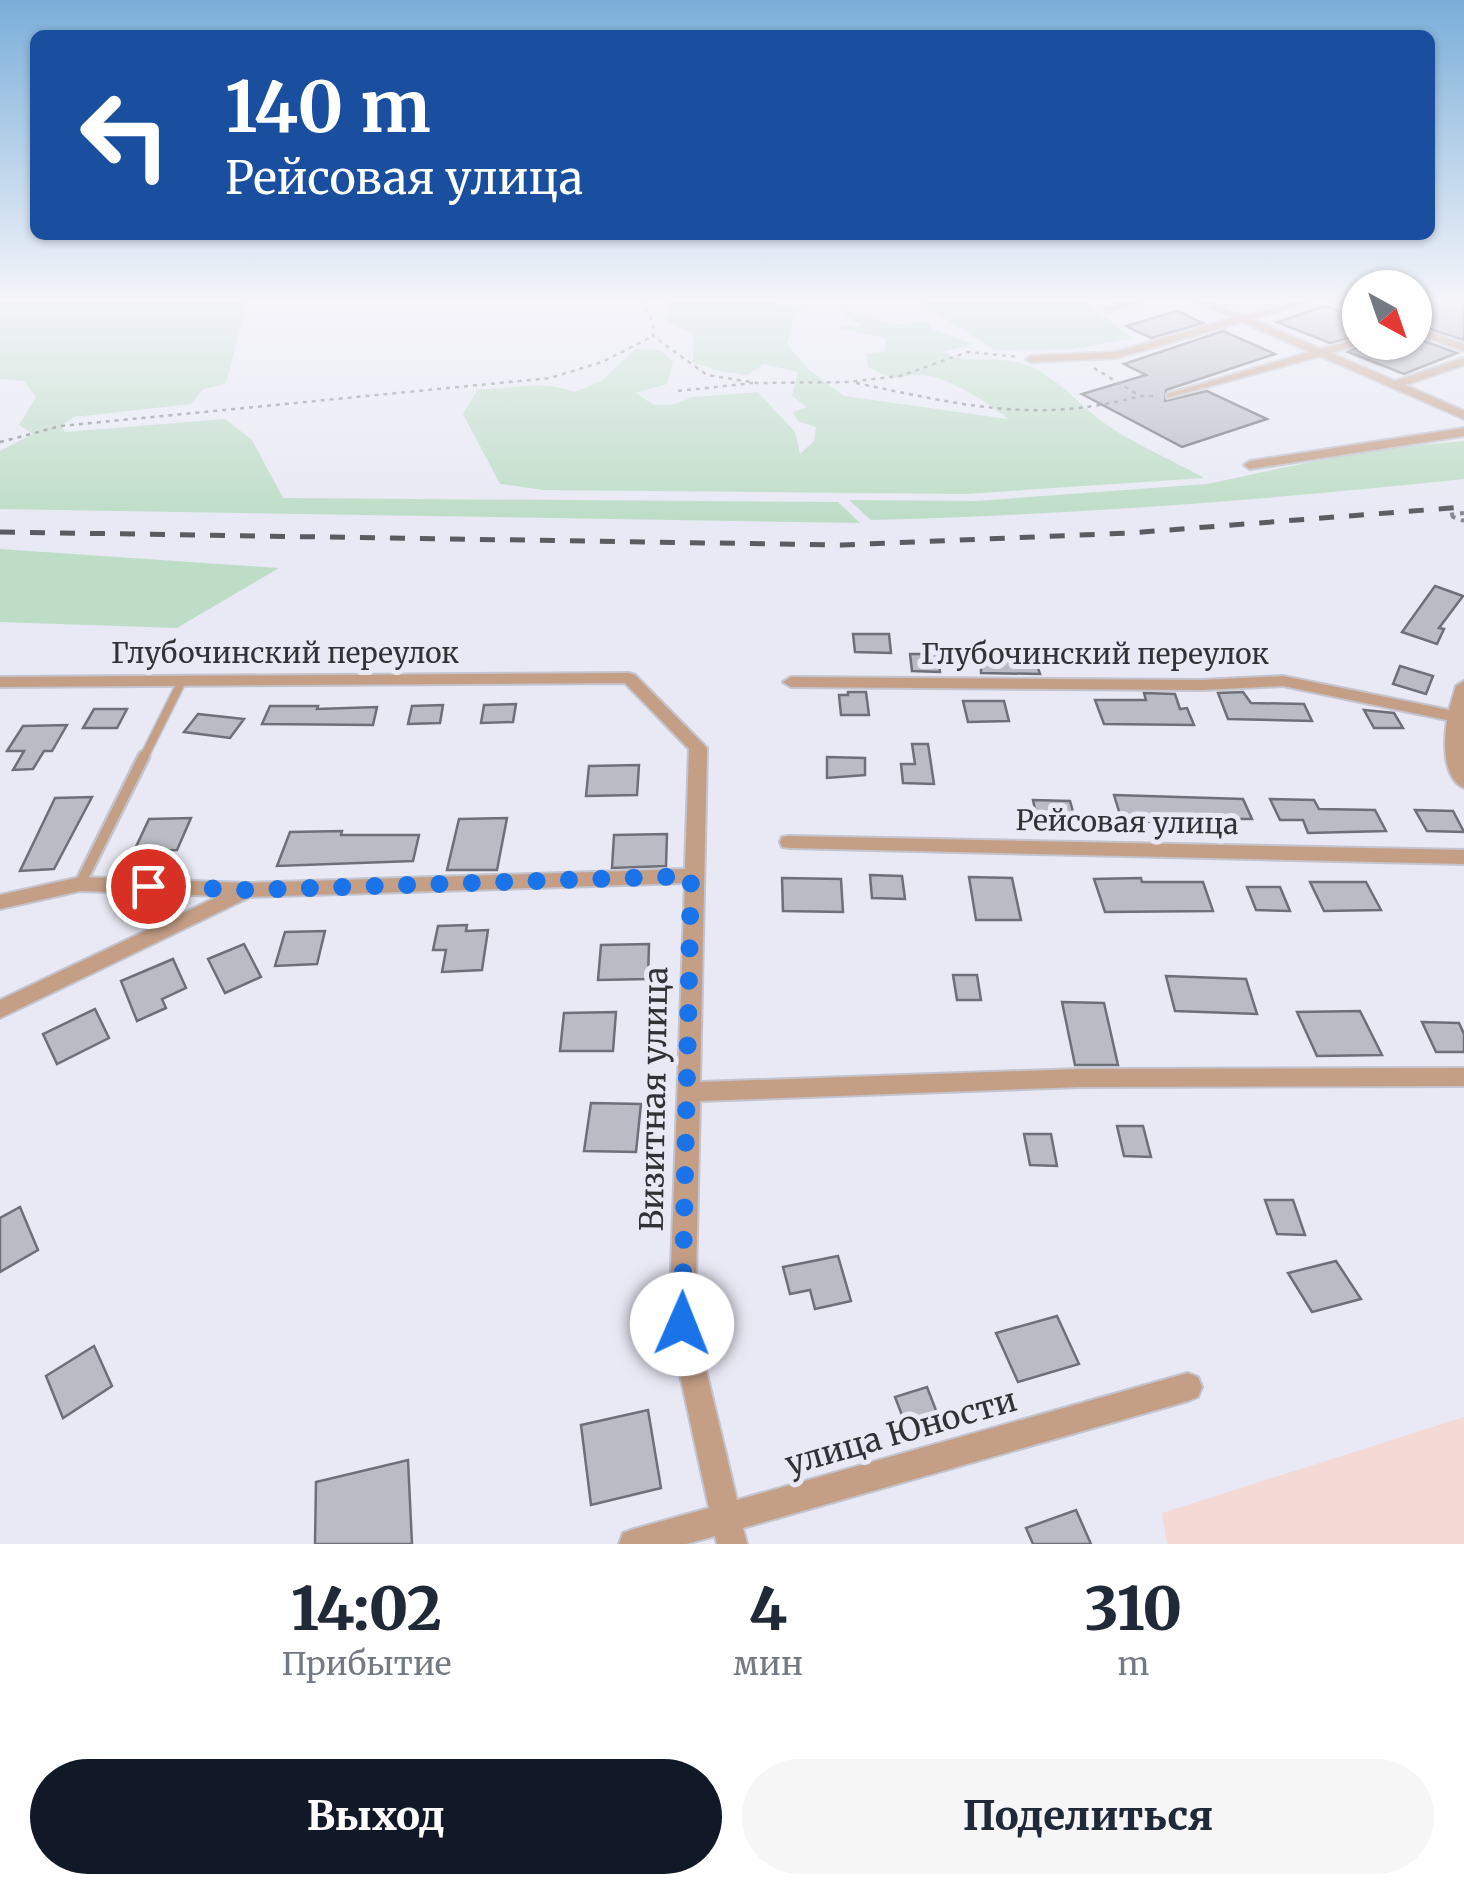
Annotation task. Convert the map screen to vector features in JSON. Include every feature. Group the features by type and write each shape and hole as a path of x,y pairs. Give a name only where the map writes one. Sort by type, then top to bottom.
{"street":[{"path":"1171,396 1253,373"},
{"path":"1371,373 1464,414"},
{"path":"1397,384 1429,373"},
{"path":"1250,465 1464,432"},
{"name":"Глубочинский переулок","path":"0,682 630,678"},
{"name":"Визитная улица","path":"630,678 698,748 691,876 682,1324 729,1531"},
{"name":"Глубочинский переулок","path":"792,682 1202,686 1283,681 1455,716"},
{"path":"1464,686 1455,716 1454,754 1464,782"},
{"name":"Рейсовая улица","path":"789,842 1464,857"},
{"path":"0,902 80,884 248,890 691,876"},
{"path":"0,1010 248,890"},
{"path":"687,1092 1080,1078 1464,1077"},
{"name":"улица Юности","path":"634,1544 729,1531 1188,1387"}],"lane":[{"path":"80,884 182,681"}],"path":[{"path":"0,442 61,426 550,378 566,373"},
{"path":"706,373 716,378 880,386 924,400 991,410 1097,408 1140,396 1171,396"},
{"path":"842,382 908,373"},
{"path":"1103,373 1140,396"},
{"path":"678,390 772,381"},
{"path":"1464,513 1448,515 1464,521"}],"shaded area":[{"path":"1464,1417 1464,1544 1167,1544 1162,1513"}],"green space":[{"path":"0,373 229,373 226,383 202,390 191,404 74,417 61,426 65,432 225,419 252,440 283,498 838,502 860,523 0,509 0,451 33,434 19,425 36,397 24,381 0,379"},
{"path":"610,373 670,373 667,384 635,393 654,405 676,404 692,397 758,392 795,432 800,454 814,441 816,427 798,421 793,412 807,407 792,396 798,373 813,373 844,396 1008,419 938,378 880,373 1042,373 1120,433 1204,478 965,494 544,490 500,484 463,414 478,389 538,386 574,392 602,381"},
{"path":"1464,441 1464,479 1390,487 1094,510 871,520 849,500 976,501 1207,484 1367,450"},
{"path":"0,549 279,568 177,628 0,622"}],"building":[{"path":"1142,373 1217,373 1166,390 1165,401 1207,391 1267,419 1182,447 1082,394 1146,375"},
{"path":"1435,586 1463,596 1439,628 1444,629 1437,644 1402,632"},
{"path":"853,634 889,634 891,653 855,652"},
{"path":"910,654 938,654 940,672 912,671"},
{"path":"981,659 1035,659 1040,674 981,673"},
{"path":"1400,666 1433,676 1426,694 1393,684"},
{"path":"866,692 869,715 841,715 839,695"},
{"path":"1243,692 1251,703 1304,704 1312,721 1228,719 1218,693"},
{"path":"1144,693 1175,694 1180,709 1187,708 1194,725 1104,724 1095,700 1146,700"},
{"path":"963,701 1004,701 1009,721 968,722"},
{"path":"516,704 513,722 481,723 484,705"},
{"path":"443,705 440,723 408,724 412,706"},
{"path":"270,706 377,707 373,725 262,724"},
{"path":"94,709 127,709 117,728 83,728"},
{"path":"1364,710 1394,713 1403,728 1374,728"},
{"path":"198,714 244,719 230,738 184,732"},
{"path":"67,725 52,751 44,751 33,769 13,770 24,751 7,751 23,726"},
{"path":"912,744 928,744 934,784 903,783 901,764 915,764"},
{"path":"827,757 865,758 865,775 827,778"},
{"path":"639,765 637,795 586,796 589,766"},
{"path":"1114,795 1243,799 1252,819 1222,819 1224,824 1122,821"},
{"path":"92,797 54,869 20,871 55,798"},
{"path":"1270,799 1314,800 1319,809 1375,810 1386,831 1308,833 1303,820 1280,820"},
{"path":"1033,800 1070,801 1075,819 1037,819"},
{"path":"1415,810 1453,811 1464,832 1427,831"},
{"path":"191,818 177,850 134,851 149,819"},
{"path":"507,818 497,870 447,870 459,819"},
{"path":"342,831 341,835 419,835 413,861 277,866 290,832"},
{"path":"667,834 666,866 612,868 614,835"},
{"path":"870,875 902,876 905,899 872,898"},
{"path":"969,877 1012,878 1021,920 976,920"},
{"path":"782,878 841,879 843,912 783,911"},
{"path":"1141,878 1142,882 1203,882 1213,911 1105,912 1094,879"},
{"path":"1310,882 1366,882 1381,910 1324,911"},
{"path":"1247,887 1280,887 1290,911 1256,910"},
{"path":"467,925 466,931 488,930 482,970 442,972 446,950 433,950 438,926"},
{"path":"325,931 317,964 275,966 285,932"},
{"path":"244,944 261,977 225,993 208,959"},
{"path":"649,944 648,979 598,980 601,945"},
{"path":"173,959 186,988 162,999 166,1008 137,1021 121,981"},
{"path":"953,975 977,975 981,1000 957,1000"},
{"path":"1166,976 1246,979 1257,1014 1175,1011"},
{"path":"1062,1002 1104,1003 1118,1065 1075,1065"},
{"path":"95,1009 109,1038 57,1064 43,1034"},
{"path":"1360,1011 1382,1055 1317,1056 1297,1012"},
{"path":"616,1012 613,1051 560,1051 564,1013"},
{"path":"1422,1022 1459,1023 1464,1034 1464,1052 1436,1052"},
{"path":"591,1103 641,1104 636,1152 584,1151"},
{"path":"1117,1126 1143,1126 1151,1157 1124,1156"},
{"path":"1024,1134 1051,1134 1057,1166 1030,1165"},
{"path":"1265,1200 1293,1200 1305,1235 1277,1234"},
{"path":"20,1207 38,1250 0,1272 0,1218"},
{"path":"838,1256 851,1301 815,1309 810,1290 790,1294 783,1267"},
{"path":"1336,1261 1361,1299 1312,1312 1288,1273"},
{"path":"1057,1316 1079,1364 1018,1382 996,1333"},
{"path":"94,1346 112,1386 63,1418 46,1376"},
{"path":"927,1387 937,1413 905,1423 895,1397"},
{"path":"648,1410 661,1488 591,1505 581,1425"},
{"path":"408,1460 412,1544 315,1544 316,1482"},
{"path":"1076,1510 1091,1544 1033,1544 1026,1528"}],"railway":[{"path":"0,532 842,545 1130,533 1464,507"}],"route":[{"path":"148,886 248,890 691,876 682,1324"}]}
